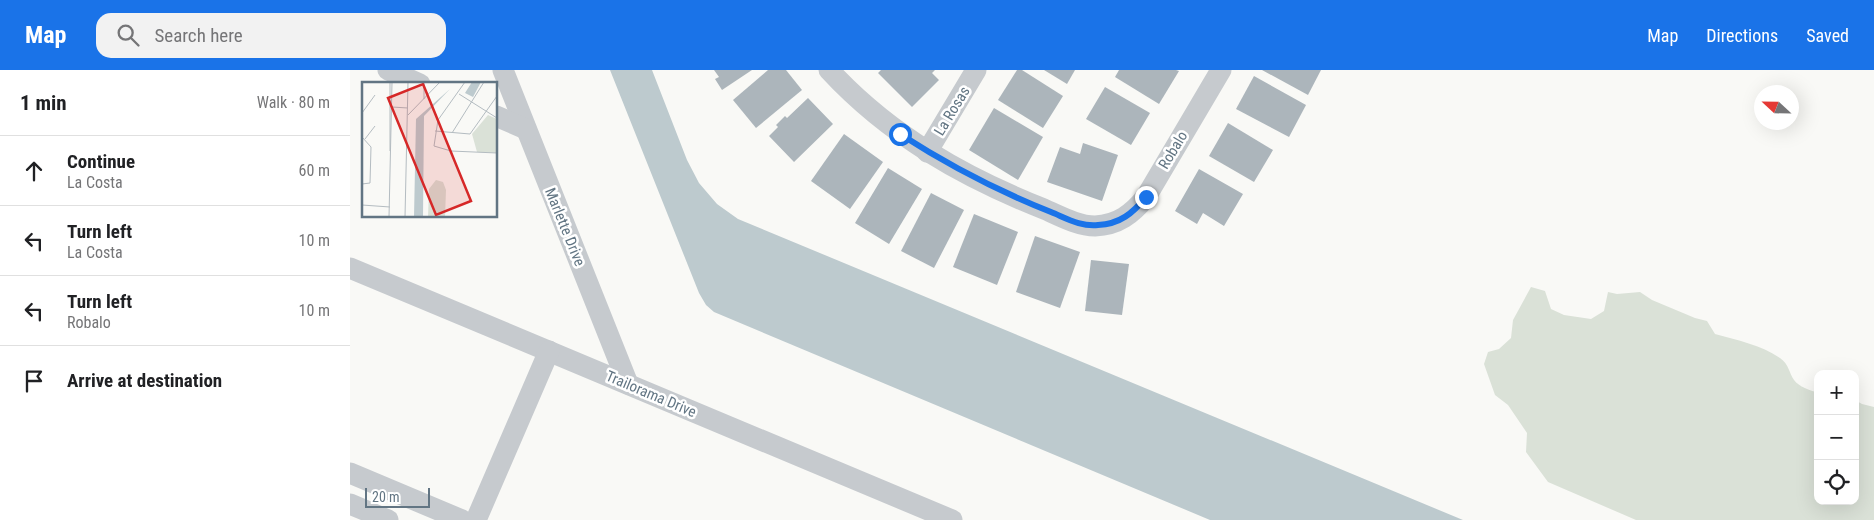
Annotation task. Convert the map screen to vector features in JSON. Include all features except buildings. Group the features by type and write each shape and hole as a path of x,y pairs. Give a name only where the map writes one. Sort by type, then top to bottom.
{"street":[{"path":"388,70 415,82"},
{"name":"Marlette Drive","path":"503,70 628,384"},
{"path":"829,70 874,114 927,152"},
{"name":"La Rosas","path":"927,152 976,70"},
{"name":"Robalo","path":"927,152 983,182 1079,223 1097,226 1116,222 1131,213 1146,197 1221,70"},
{"path":"498,117 526,129"},
{"name":"Trailorama Drive","path":"350,268 952,520"},
{"path":"476,520 549,351"},
{"path":"350,473 462,520"},
{"path":"350,504 388,520"}],"shaded area":[{"path":"610,70 652,70 687,160 699,183 717,204 738,219 1463,520 1210,520 714,312 706,305 699,293"},
{"path":"1531,287 1545,291 1551,309 1564,315 1591,319 1604,311 1608,292 1617,294 1640,292 1652,300 1707,321 1715,334 1757,346 1773,353 1785,363 1792,377 1799,385 1814,391 1814,505 1859,505 1859,402 1874,407 1874,520 1636,520 1548,482 1526,452 1527,433 1508,405 1495,395 1484,364 1488,352 1499,349 1511,338 1513,320"}],"route":[{"path":"900,134 927,152 983,182 1079,223 1097,226 1124,219 1146,197"}]}
